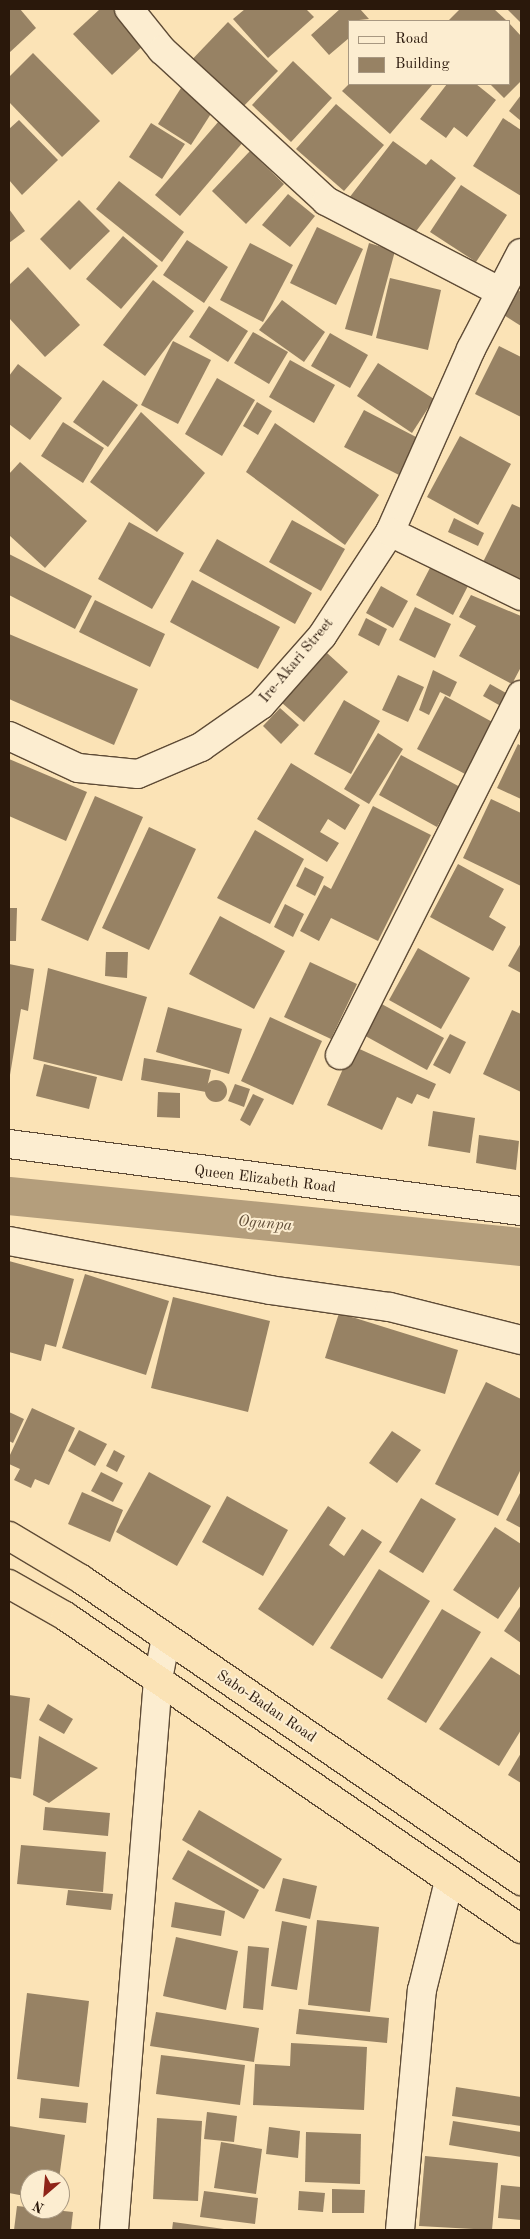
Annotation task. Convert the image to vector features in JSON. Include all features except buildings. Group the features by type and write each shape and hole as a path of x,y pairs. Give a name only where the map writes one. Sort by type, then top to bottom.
{"highway":[{"name":"Sabo-Badan Road","path":"9,1536 166,1638 521,1881"},
{"path":"9,1584 65,1616 521,1929"}],"street":[{"path":"130,9 162,50 326,201 499,291"},
{"name":"Ire-Akari Street","path":"9,736 78,768 138,774 201,747 260,705 322,636 390,532 499,291 521,253"},
{"path":"390,532 521,596"},
{"path":"340,1055 521,695"},
{"name":"Queen Elizabeth Road","path":"9,1144 521,1211"},
{"path":"9,1241 270,1290 390,1306 521,1340"},
{"path":"114,2230 158,1679 166,1638"},
{"path":"400,2230 422,1990 450,1881"}],"waterway":[{"name":"Ogunpa","path":"9,1196 521,1247"}]}
